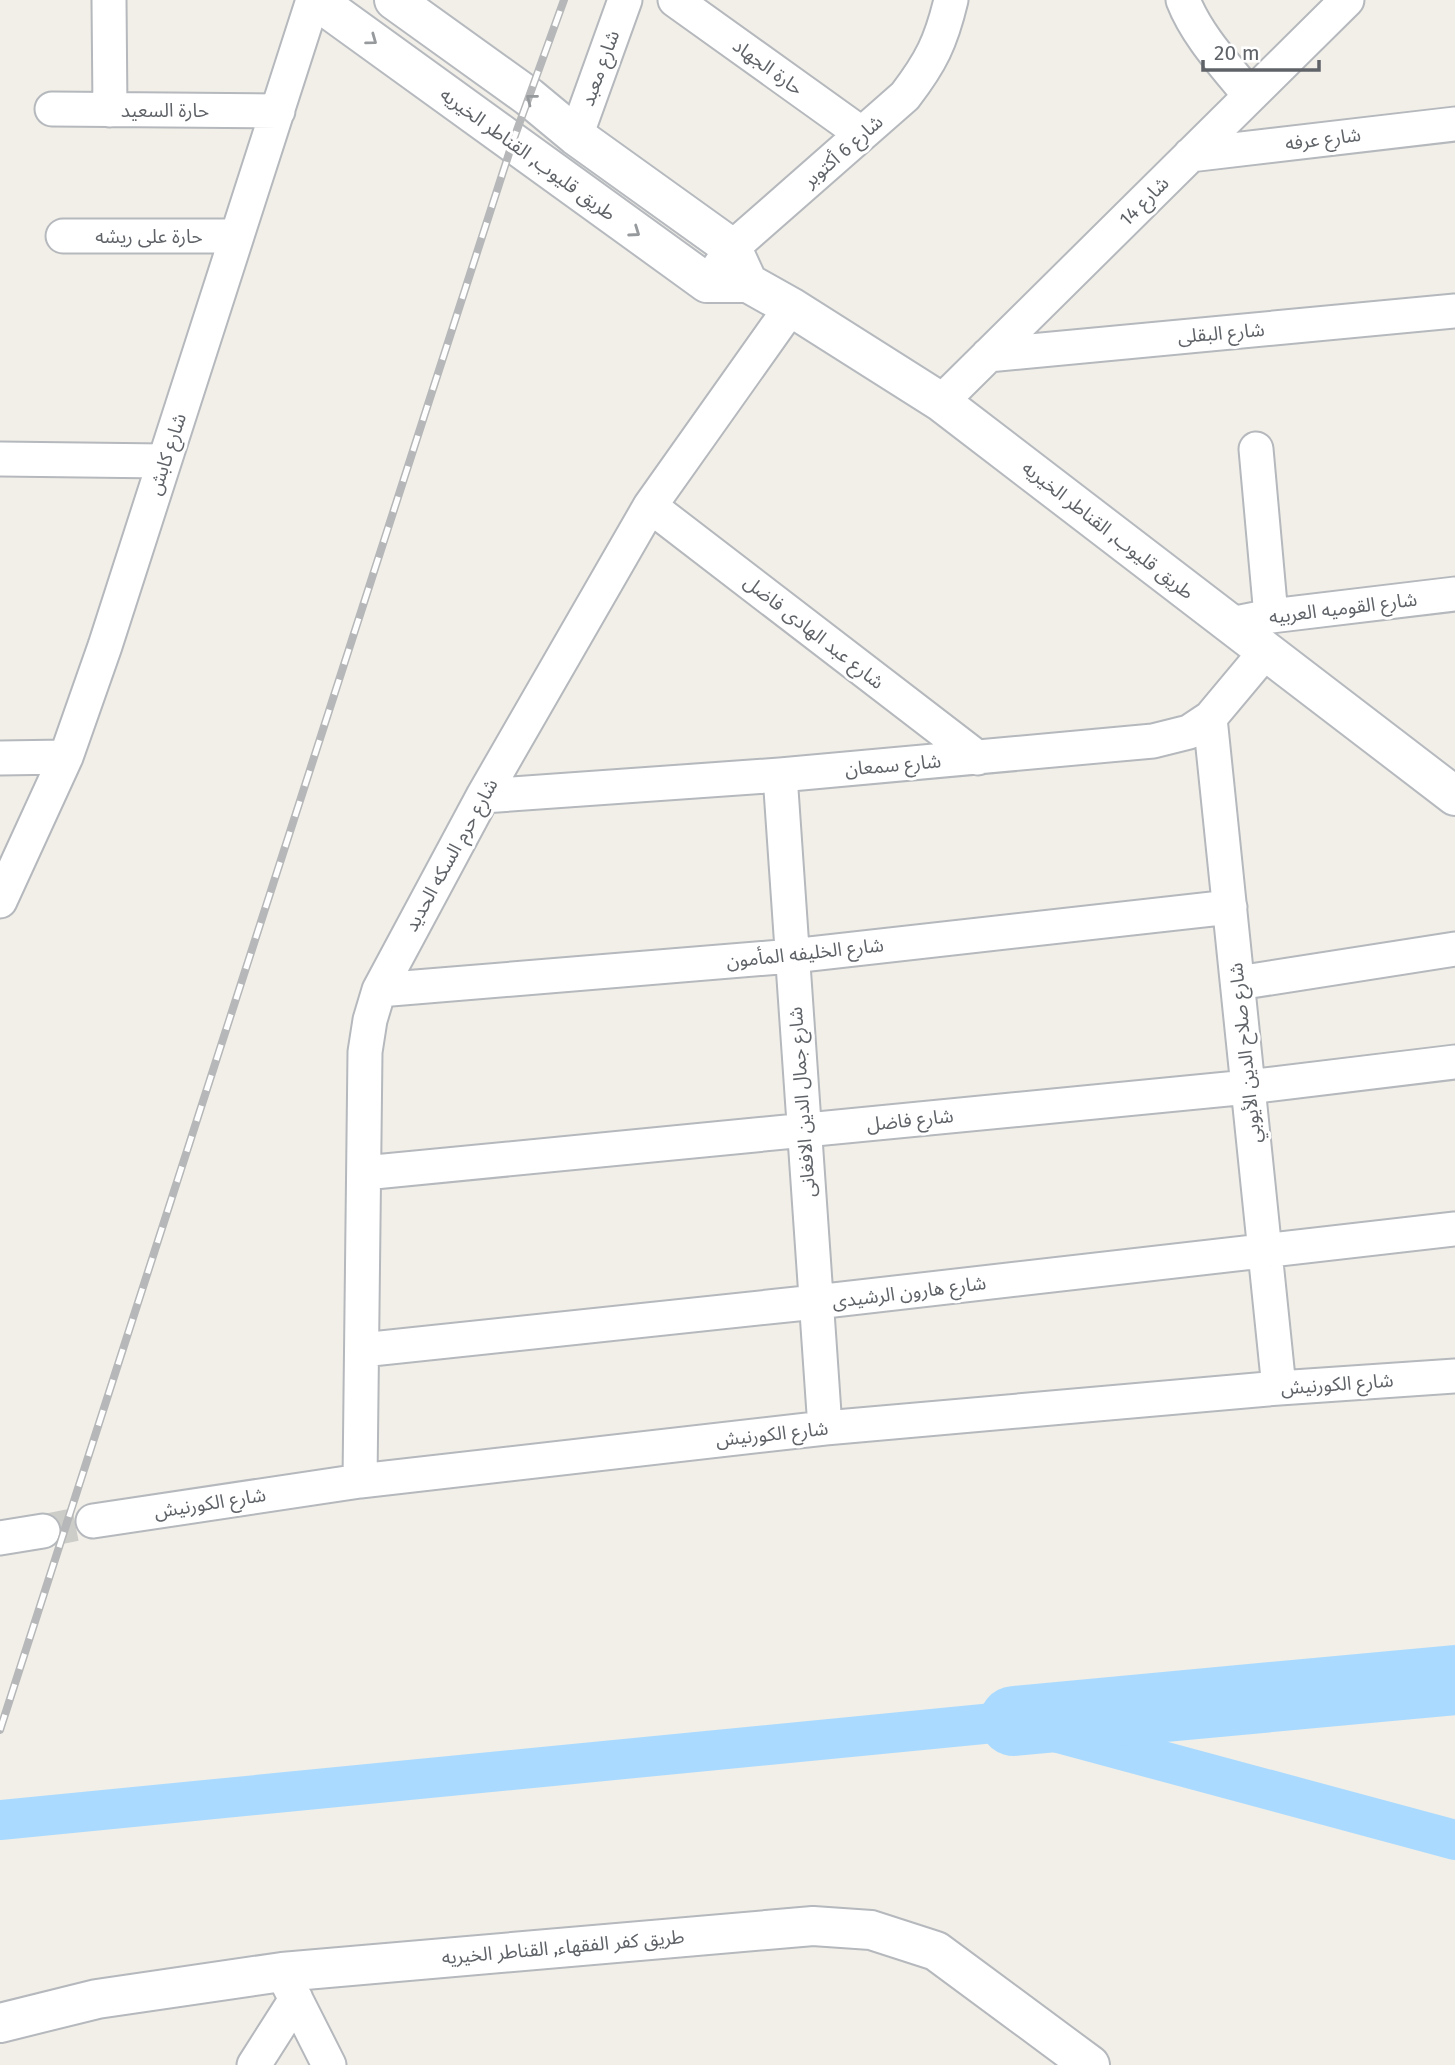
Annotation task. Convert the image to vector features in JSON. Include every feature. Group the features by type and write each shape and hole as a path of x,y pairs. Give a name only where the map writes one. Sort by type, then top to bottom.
{"main road":[{"name":"طريق قليوب, القناطر الخيريه","path":"315,0 707,283 748,283 792,307 941,402 1231,624 1269,634 1455,796"},
{"path":"394,0 732,248 748,283"},
{"name":"طريق كفر الفقهاء, القناطر الخيريه","path":"0,2022 97,1998 289,1986 813,1926 871,1930 936,1951 1090,2065"}],"street":[{"path":"109,0 110,110"},
{"name":"شارع كابش","path":"0,901 66,757 105,646 236,236 315,0"},
{"name":"شارع معبد","path":"576,136 625,0"},
{"name":"حارة الجهاد","path":"675,0 862,134"},
{"name":"شارع 6 أكتوبر","path":"707,283 732,248 905,96 927,67 943,34 951,0"},
{"path":"1184,0 1200,33 1250,96"},
{"name":"شارع 14","path":"941,402 1346,0"},
{"name":"حارة السعيد","path":"52,109 278,111"},
{"name":"شارع عرفه","path":"1190,155 1455,124"},
{"name":"حارة على ريشه","path":"63,236 236,236"},
{"name":"شارع حرم السكه الحديد","path":"360,1481 365,1052 370,1020 379,990 483,796 650,506 792,307"},
{"name":"شارع البقلى","path":"988,355 1455,311"},
{"path":"1255,449 1269,634"},
{"path":"0,459 164,461"},
{"name":"شارع عبد الهادى فاضل","path":"650,506 978,758"},
{"name":"شارع القوميه العربيه","path":"1269,634 1455,594"},
{"name":"شارع سمعان","path":"483,796 780,775 1153,741 1189,732 1210,718 1269,634"},
{"name":"شارع صلاح الدين الأيوبي","path":"1210,718 1279,1388"},
{"path":"0,758 66,757"},
{"name":"شارع جمال الدين الافغانى","path":"780,775 825,1428"},
{"name":"شارع الخليفه المأمون","path":"379,990 792,956 1230,906"},
{"path":"1238,983 1455,949"},
{"name":"شارع فاضل","path":"364,1173 1248,1087 1455,1062"},
{"name":"شارع هارون الرشيدى","path":"362,1350 816,1303 1455,1230"},
{"name":"شارع الكورنيش","path":"93,1521 360,1481 825,1428 1279,1388 1455,1376"},
{"path":"0,1538 43,1531"},
{"path":"254,2065 289,1986"},
{"path":"289,1986 329,2065"}],"waterway":[{"path":"1014,1721 1455,1680"},
{"path":"0,1820 1014,1721 1455,1840"}],"tunnel":[{"path":"43,1531 93,1521"}],"railway":[{"path":"0,1730 513,141 564,0"}]}
